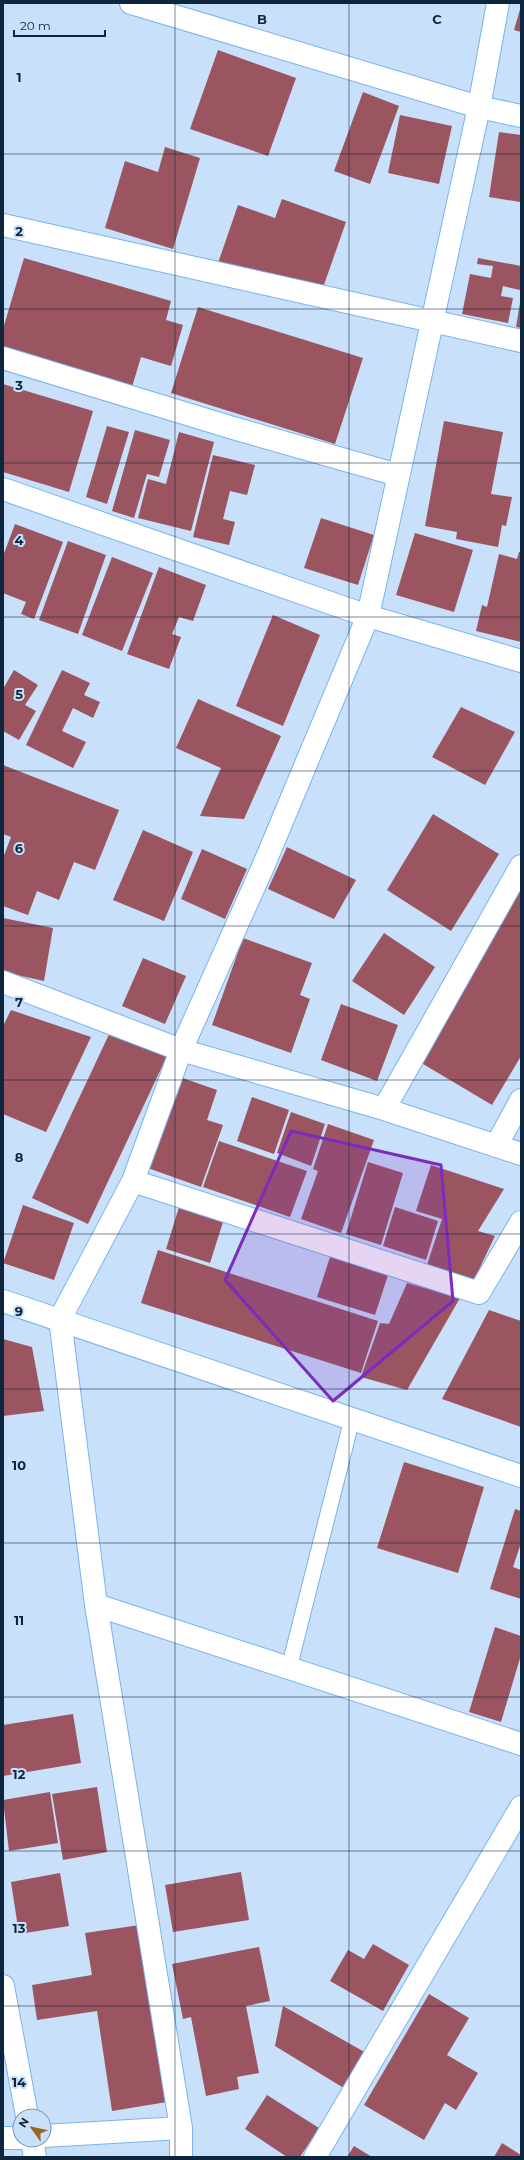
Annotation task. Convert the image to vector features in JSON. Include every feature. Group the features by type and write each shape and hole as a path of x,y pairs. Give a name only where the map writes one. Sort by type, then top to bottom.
{"street":[{"path":"131,3 479,107 521,116"},
{"path":"181,2157 181,2128 96,1605 60,1319 133,1181 181,1050 262,869 368,616 431,321 479,107 498,3"},
{"path":"3,225 521,341"},
{"path":"3,358 226,426 398,475"},
{"path":"3,489 368,616 521,662"},
{"path":"384,1109 521,866"},
{"path":"3,982 181,1050 384,1109 521,1154"},
{"path":"496,1146 521,1100"},
{"path":"133,1181 479,1293 521,1222"},
{"path":"3,1301 521,1476"},
{"path":"96,1605 521,1744"},
{"path":"315,2157 521,1807"},
{"path":"3,1986 26,2108"},
{"path":"52,2136 181,2128"}],"lane":[{"path":"289,1668 352,1419"}],"highlighted area":[{"path":"291,1131 441,1165 453,1301 333,1401 225,1280"}],"building":[{"path":"521,6 521,32 514,30"},
{"path":"218,50 296,78 268,156 190,129"},
{"path":"363,92 399,106 370,184 334,171"},
{"path":"400,115 452,126 439,184 388,173"},
{"path":"499,132 521,135 520,202 489,197"},
{"path":"165,147 200,158 173,249 105,228 125,161 158,172"},
{"path":"282,199 346,222 318,302 217,266 238,205 275,218"},
{"path":"24,258 171,301 166,320 183,325 171,366 141,357 132,387 3,350 3,329"},
{"path":"478,258 521,266 520,290 503,286 501,296 513,298 508,323 462,314 470,274 491,278 493,266 477,264"},
{"path":"521,303 521,328 516,327"},
{"path":"198,307 363,358 335,444 171,393"},
{"path":"3,384 93,411 69,492 3,472"},
{"path":"444,421 503,432 491,494 512,497 506,526 502,525 498,547 456,539 457,532 425,526"},
{"path":"107,426 129,432 107,504 86,497"},
{"path":"135,430 170,440 159,477 147,474 134,518 112,511"},
{"path":"179,432 214,442 191,531 138,518 148,479 166,484"},
{"path":"213,455 255,465 247,495 230,491 223,519 235,522 229,545 193,537"},
{"path":"321,518 374,535 358,585 304,568"},
{"path":"15,524 63,542 34,619 21,614 26,602 3,593 3,556"},
{"path":"415,533 473,550 454,612 396,595"},
{"path":"68,541 106,555 78,634 39,620"},
{"path":"519,552 521,552 521,642 476,631 482,605 487,607 499,554 517,559"},
{"path":"112,557 153,573 122,651 82,635"},
{"path":"159,567 206,585 193,621 179,617 172,634 181,637 169,669 127,654"},
{"path":"273,615 320,635 283,726 236,706"},
{"path":"14,670 38,685 25,705 36,711 19,740 3,731 3,689"},
{"path":"62,670 90,683 84,695 100,702 93,718 73,708 62,731 86,742 73,768 26,745"},
{"path":"198,699 281,736 244,819 200,816 221,768 176,748"},
{"path":"461,707 515,732 485,785 432,757"},
{"path":"3,765 119,810 95,870 74,862 59,900 37,891 28,915 3,906 3,858 11,837 3,834"},
{"path":"433,814 499,854 451,931 387,890"},
{"path":"143,830 193,852 164,921 113,900"},
{"path":"287,847 356,880 334,919 268,889"},
{"path":"202,849 247,869 225,919 181,899"},
{"path":"521,886 521,1056 492,1105 418,1061"},
{"path":"3,918 53,928 44,981 3,972"},
{"path":"384,933 435,967 404,1015 352,981"},
{"path":"243,938 312,963 300,995 310,999 291,1053 212,1025"},
{"path":"143,958 186,976 165,1024 122,1006"},
{"path":"341,1004 398,1025 377,1081 321,1060"},
{"path":"11,1010 91,1037 46,1132 3,1114 3,1026"},
{"path":"112,1028 168,1054 88,1224 32,1198"},
{"path":"177,1076 217,1090 207,1120 223,1125 201,1187 145,1167"},
{"path":"252,1097 289,1110 274,1154 237,1141"},
{"path":"291,1112 325,1124 311,1166 277,1153"},
{"path":"328,1124 374,1140 341,1233 301,1219 318,1171 313,1169"},
{"path":"219,1141 307,1171 290,1217 203,1187"},
{"path":"368,1162 403,1173 381,1245 346,1234"},
{"path":"431,1165 504,1189 478,1231 495,1236 474,1280 427,1265 442,1219 416,1211"},
{"path":"180,1204 224,1219 210,1263 166,1249"},
{"path":"23,1205 74,1223 54,1280 3,1263"},
{"path":"395,1207 438,1221 426,1260 383,1246"},
{"path":"158,1250 378,1321 361,1373 141,1303"},
{"path":"331,1254 389,1272 375,1315 317,1297"},
{"path":"407,1283 460,1298 407,1390 361,1377 380,1323 389,1324"},
{"path":"489,1310 521,1321 521,1427 442,1399"},
{"path":"3,1339 32,1347 44,1411 3,1416"},
{"path":"404,1462 484,1487 458,1573 377,1548"},
{"path":"515,1509 521,1511 521,1543 513,1567 521,1570 521,1599 490,1589"},
{"path":"495,1627 521,1636 521,1655 501,1722 469,1712"},
{"path":"73,1714 81,1763 3,1776 3,1725"},
{"path":"97,1787 107,1852 63,1860 52,1794"},
{"path":"50,1792 58,1843 9,1851 3,1800"},
{"path":"241,1872 249,1920 173,1932 165,1885"},
{"path":"60,1873 69,1926 19,1934 11,1882"},
{"path":"140,1925 167,2102 112,2111 97,2011 37,2020 32,1985 92,1975 85,1933"},
{"path":"373,1944 409,1965 383,2011 330,1981 348,1950 364,1959"},
{"path":"259,1947 270,2001 246,2006 259,2073 237,2077 239,2089 206,2096 191,2017 183,2019 172,1964"},
{"path":"429,1994 469,2018 447,2055 478,2073 456,2110 445,2103 424,2140 364,2105"},
{"path":"283,2006 368,2054 347,2090 275,2046"},
{"path":"267,2095 319,2128 300,2157 287,2157 245,2129"},
{"path":"502,2143 521,2155 521,2157 494,2157"},
{"path":"354,2146 372,2157 347,2157"}]}
